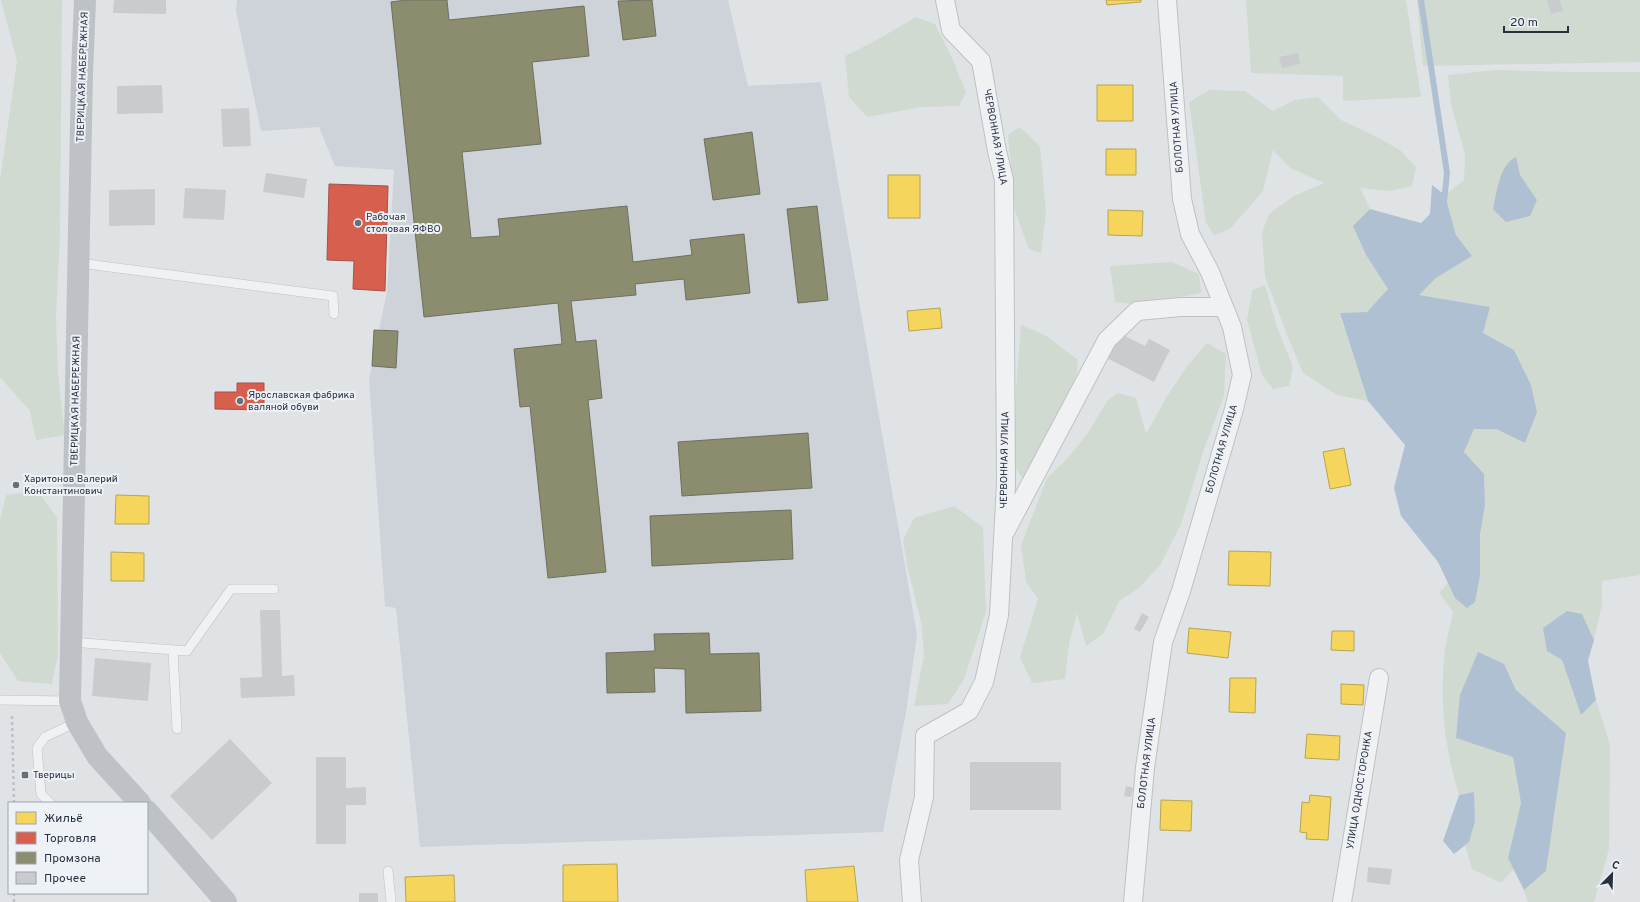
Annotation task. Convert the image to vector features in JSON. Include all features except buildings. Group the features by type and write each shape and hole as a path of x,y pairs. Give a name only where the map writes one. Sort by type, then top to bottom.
{"street":[{"name":"ТВЕРИЦКАЯ НАБЕРЕЖНАЯ","path":"85,0 82,81 70,701 77,722 97,756 138,802"},
{"name":"ЧЕРВОННАЯ УЛИЦА","path":"912,902 909,860 924,797 925,736 969,711 984,682 999,615 1006,484 1004,180 997,151 981,61 951,30 945,0"},
{"name":"БОЛОТНАЯ УЛИЦА","path":"1133,902 1145,768 1163,642 1183,584 1234,409 1242,375 1232,328 1210,272 1190,234 1182,199 1167,0"},
{"path":"1003,537 1107,340 1137,312 1181,307 1224,307"},
{"name":"УЛИЦА ОДНОСТОРОНКА","path":"1342,902 1379,678"},
{"name":"ТВЕРИЦКАЯ НАБЕРЕЖНАЯ","path":"148,813 226,902"}],"lane":[{"path":"79,263 333,296 334,314"},
{"path":"71,642 187,651 231,589 274,589"},
{"path":"173,650 177,729"},
{"path":"0,700 70,701"},
{"path":"49,802 41,794 37,748 45,737 77,722"},
{"path":"388,872 391,902"}],"path":[{"path":"12,701 14,802"}],"shaded area":[{"path":"1,0 62,0 60,233 56,316 58,374 65,435 36,440 30,411 0,377 0,180 17,61"},
{"name":"Ярославская фабрика валяной обуви","path":"237,0 728,0 748,86 821,82 917,635 906,712 883,832 420,847 396,608 385,606 369,379 387,291 394,170 335,166 319,127 261,131 236,11"},
{"path":"1246,0 1406,0 1421,97 1343,101 1343,76 1251,73"},
{"path":"1417,0 1640,0 1640,62 1423,66"},
{"path":"916,17 935,24 953,60 966,92 959,106 922,107 867,117 849,97 845,56 873,42"},
{"path":"1496,70 1640,72 1640,575 1602,581 1602,604 1594,640 1581,614 1547,651 1562,660 1581,715 1596,700 1610,745 1609,849 1594,902 1528,902 1524,890 1546,871 1566,733 1516,690 1504,664 1513,757 1521,803 1508,858 1514,869 1501,883 1472,869 1465,845 1469,842 1474,792 1459,795 1447,744 1443,710 1443,676 1446,641 1453,612 1439,593 1448,583 1455,598 1480,575 1480,535 1485,505 1484,474 1464,452 1474,429 1496,429 1525,443 1514,350 1483,333 1489,307 1418,295 1436,278 1471,256 1456,235 1445,195 1464,180 1465,154 1451,105 1448,75"},
{"path":"1209,90 1245,91 1273,111 1295,100 1318,97 1341,120 1400,150 1416,167 1412,186 1389,191 1360,188 1370,209 1354,226 1366,255 1388,289 1367,312 1340,314 1368,401 1337,395 1303,373 1265,277 1262,232 1269,214 1294,196 1324,183 1290,168 1273,150 1263,191 1230,229 1214,235 1206,223 1189,102"},
{"path":"1020,127 1040,146 1046,212 1041,253 1029,249 1015,211 1008,135"},
{"path":"1172,262 1199,274 1201,293 1140,305 1115,302 1110,266"},
{"path":"1265,285 1277,327 1293,367 1289,386 1273,389 1262,375 1247,320 1252,290"},
{"path":"1021,325 1045,335 1078,360 1076,380 1031,470 1022,478 1014,465 1016,388"},
{"path":"1207,343 1226,354 1224,396 1204,449 1181,524 1160,565 1139,588 1119,601 1104,633 1086,646 1077,613 1069,644 1065,679 1032,683 1020,657 1038,599 1026,582 1021,545 1047,478 1067,459 1088,433 1107,401 1117,393 1136,398 1146,434 1166,398 1187,366"},
{"path":"38,491 57,518 58,655 52,684 18,681 0,653 0,520 6,495"},
{"path":"954,506 983,527 986,612 964,679 948,704 914,706 924,655 921,622 907,565 903,540 914,518"}],"water":[{"path":"1516,157 1520,175 1537,200 1530,216 1506,222 1493,209 1502,172 1510,161"},
{"path":"1432,185 1445,195 1456,235 1472,256 1436,278 1419,295 1490,307 1483,333 1514,350 1531,385 1537,412 1525,443 1496,429 1474,429 1464,452 1484,474 1485,505 1480,535 1480,575 1475,602 1467,608 1455,598 1438,562 1401,516 1394,488 1405,445 1368,401 1340,313 1367,312 1388,289 1366,255 1353,226 1370,209 1421,223 1430,214"},
{"path":"1567,611 1582,614 1594,640 1588,661 1596,700 1581,715 1562,660 1547,651 1543,628"},
{"path":"1478,652 1504,664 1516,690 1566,733 1546,871 1524,890 1508,858 1521,803 1513,757 1456,738 1460,695"},
{"path":"1474,792 1475,821 1469,842 1454,854 1443,841 1459,795"}],"waterway":[{"path":"1421,0 1447,173 1444,202"}],"place":[{"name":"Рабочая столовая ЯФВО","path":"358,223"},
{"name":"Ярославская фабрика валяной обуви","path":"240,401"},
{"name":"Харитонов Валерий Константинович","path":"16,485"},
{"name":"Тверицы","path":"25,775"}]}
